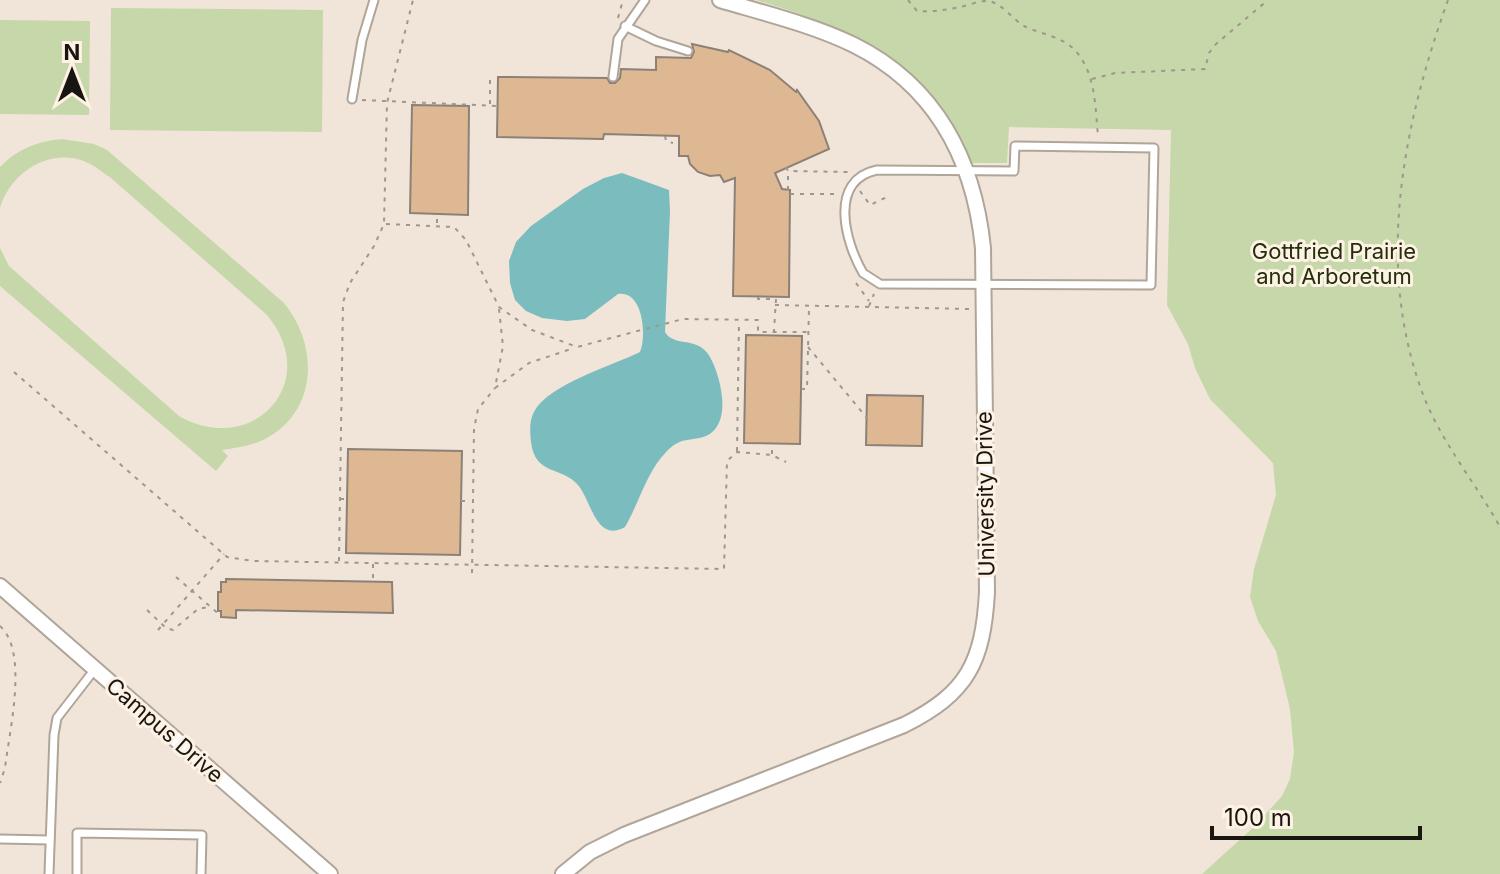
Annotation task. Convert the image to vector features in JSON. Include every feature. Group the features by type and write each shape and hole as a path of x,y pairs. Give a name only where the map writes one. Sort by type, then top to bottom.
{"street":[{"name":"University Drive","path":"563,874 590,852 624,835 904,725 941,704 961,684 978,652 986,611 984,284 979,212 968,171 948,131 929,104 884,63 841,39 720,0"},
{"name":"Campus Drive","path":"0,586 330,874"}],"lane":[{"path":"352,99 362,40 374,0"},
{"path":"613,77 615,47 625,26 645,0"},
{"path":"625,26 656,41 688,51"},
{"path":"1015,146 1099,147 1154,148 1151,285 880,284 868,279 855,257 844,216 846,196 865,173 877,170 1014,171 1015,146"},
{"path":"49,874 57,718 95,669"},
{"path":"77,874 77,833 202,835 201,874"},
{"path":"0,839 50,840"}],"path":[{"path":"339,562 343,302 350,283 384,224 387,103 413,0"},
{"path":"908,0 917,11 931,12 987,0 998,4 1016,22 1038,34 1068,44 1080,57 1090,80 1096,100 1099,147"},
{"path":"1090,80 1115,73 1205,69 1209,53 1216,44 1268,0"},
{"path":"1448,0 1418,94 1401,174 1399,283 1405,331 1421,391 1500,527"},
{"path":"490,79 490,105"},
{"path":"352,99 498,106"},
{"path":"665,136 666,141 673,143"},
{"path":"788,190 787,169 851,171 845,177 870,205 889,196"},
{"path":"790,194 837,193 835,200"},
{"path":"437,214 437,224"},
{"path":"384,224 454,227 466,240 499,307 503,346 495,388"},
{"path":"856,283 869,301 869,307"},
{"path":"758,297 776,299 774,332"},
{"path":"775,305 983,309"},
{"path":"801,389 807,389 809,306"},
{"path":"499,307 532,330 577,347"},
{"path":"472,573 474,429 478,409 495,388 529,363 683,319 758,320 758,332 809,332"},
{"path":"737,452 739,320"},
{"path":"808,347 867,418"},
{"path":"14,372 224,554 253,561 724,569 727,461 737,452 772,455 786,462"},
{"path":"772,444 772,455"},
{"path":"339,499 347,499"},
{"path":"461,501 474,501"},
{"path":"158,630 224,554"},
{"path":"373,563 373,580"},
{"path":"176,577 220,615"},
{"path":"147,610 173,630 198,609 209,607"},
{"path":"0,626 13,646 16,668 5,768 0,783"}],"green space":[{"name":"Gottfried Prairie and Arboretum","path":"756,0 1500,0 1500,874 1202,874 1255,826 1282,796 1290,779 1294,752 1290,709 1276,651 1258,621 1250,597 1254,569 1276,495 1273,463 1210,399 1195,368 1188,344 1167,305 1171,130 1009,127 1007,163 971,163 931,98 888,57 825,23"},
{"path":"111,8 323,10 322,132 110,130"},
{"path":"0,20 90,21 89,115 0,114"},
{"path":"62,139 94,144 107,150 284,303 295,320 307,358 308,377 304,395 282,427 265,439 222,450 228,456 216,471 0,286 0,248 9,266 179,416 206,426 232,427 254,420 272,406 283,387 287,365 282,340 267,315 95,167 70,158 44,161 12,184 0,208 0,167 28,147"}],"water":[{"path":"622,173 669,190 665,332 674,340 705,350 718,376 722,411 720,421 706,436 677,443 667,451 649,478 625,527 607,530 596,518 578,485 572,479 543,466 538,460 531,442 531,423 541,402 552,393 640,352 643,325 638,306 633,299 618,294 585,319 567,321 542,318 526,311 515,300 509,261 516,242 531,226 583,189"}],"building":[{"path":"692,44 729,50 770,70 797,90 819,121 829,149 775,173 782,189 790,190 789,297 733,296 735,178 724,182 720,175 698,172 690,164 688,156 679,156 679,136 604,134 603,139 497,137 498,77 607,78 610,83 615,83 620,78 621,69 656,70 656,57 691,58 694,52"},
{"path":"412,105 469,106 468,215 410,213"},
{"path":"746,335 802,336 800,444 744,443"},
{"path":"867,395 923,396 922,446 866,445"},
{"path":"348,449 462,451 460,555 346,553"},
{"path":"226,579 392,582 393,613 236,610 236,618 221,617 218,592 221,592 221,582 226,582"}]}
